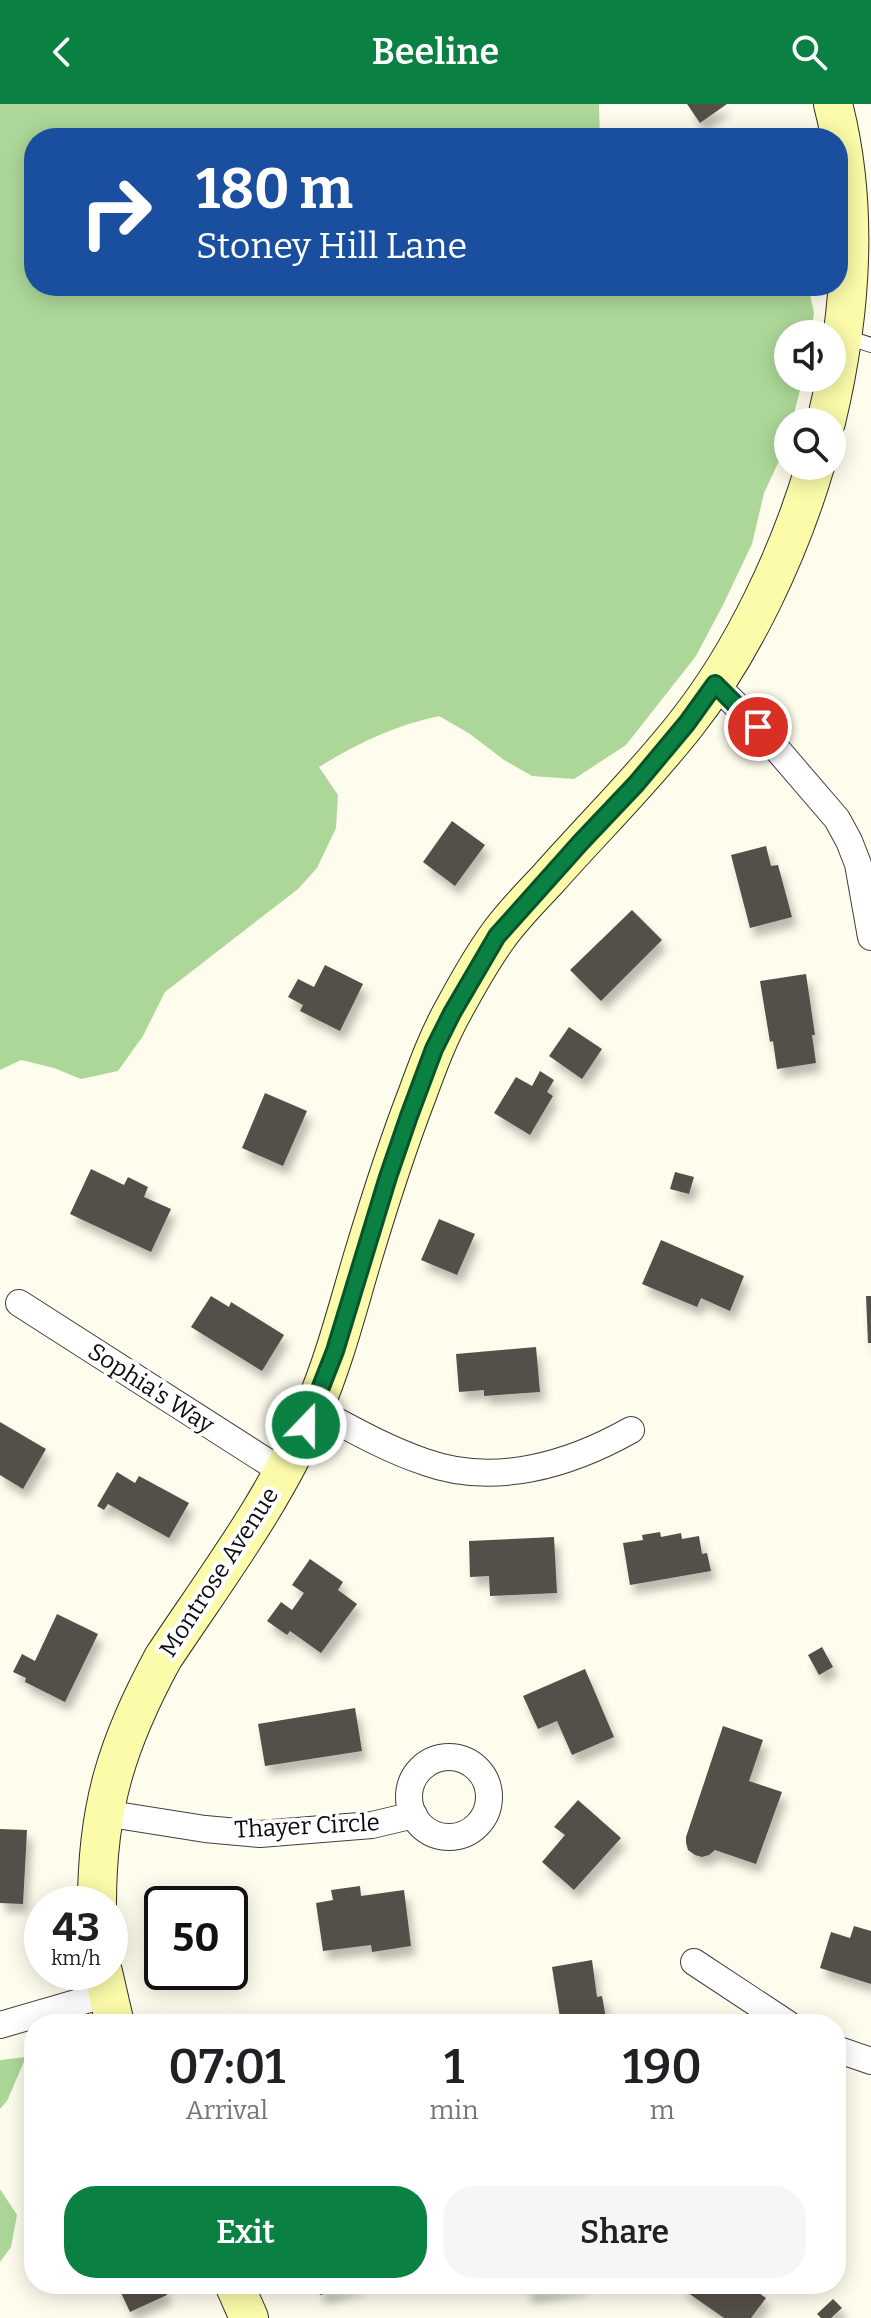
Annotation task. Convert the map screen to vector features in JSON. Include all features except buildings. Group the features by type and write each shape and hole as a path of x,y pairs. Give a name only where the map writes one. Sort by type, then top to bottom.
{"main road":[{"path":"833,104 838,128"},
{"path":"831,408 857,341 849,257 848,191"},
{"name":"Montrose Avenue","path":"97,1886 104,1813 120,1750 163,1658 283,1472 314,1409 409,1116 434,1049 458,1001 507,925 636,784 715,684 776,570 810,480"},
{"path":"238,2294 249,2318"}],"street":[{"path":"715,684 758,727 837,819 861,875 871,937"},
{"name":"Sophia's Way","path":"19,1303 283,1472"},
{"path":"314,1409 426,1463 468,1471 517,1472 599,1448 631,1430"},
{"name":"Thayer Circle","path":"104,1813 260,1834 372,1825 414,1815"},
{"path":"694,1962 773,2014"},
{"path":"42,2014 108,1997"},
{"path":"0,2025 24,2019"},
{"path":"846,2052 871,2061"}],"green space":[{"path":"0,104 599,104 600,128 24,128 24,296 810,296 814,313 813,320 774,320 774,392 800,392 796,408 774,408 774,472 764,493 752,544 696,656 626,745 574,779 532,776 439,716 377,736 347,751 319,767 338,795 336,828 317,868 298,889 165,992 143,1036 118,1071 81,1079 21,1060 0,1070"},
{"path":"24,2057 7,2101 0,2109 0,2060"},
{"path":"0,2189 17,2215 11,2247 0,2262"}],"route":[{"path":"306,1425 335,1351 388,1177 434,1049 497,936 636,784 715,684 758,727"}]}
